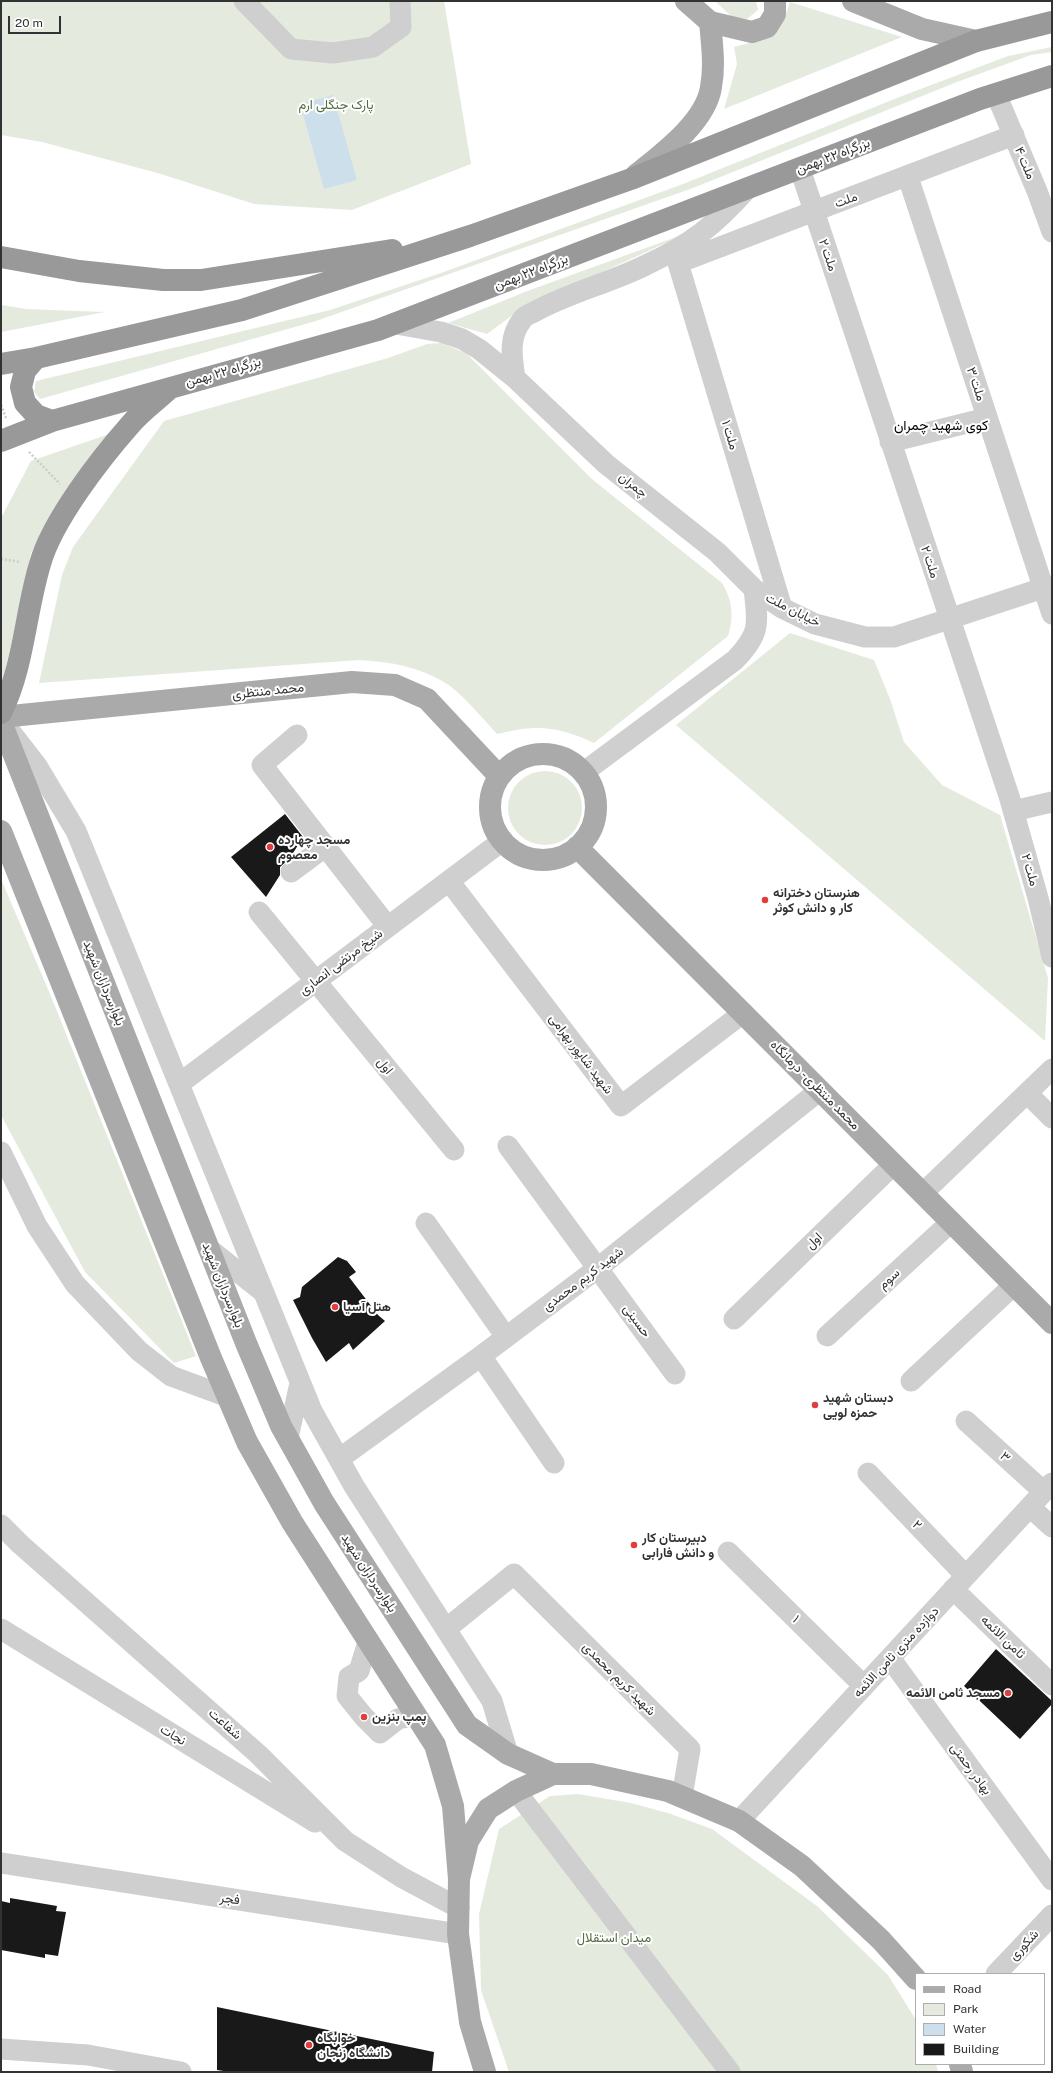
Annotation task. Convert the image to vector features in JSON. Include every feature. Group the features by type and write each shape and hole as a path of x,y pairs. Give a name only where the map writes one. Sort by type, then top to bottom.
{"highway":[{"path":"1,364 36,358 242,310 470,236 630,179 976,41 1052,22"},
{"name":"بزرگراه ۲۲ بهمن","path":"7,438 52,421 396,324 996,94 1052,76"},
{"path":"1,257 79,271 163,280 201,280 470,236"},
{"path":"36,358 25,371 21,387 26,402 36,415 52,421"},
{"path":"1,713 11,694 21,655 40,564 52,533 75,498 130,424 172,387"}],"main road":[{"path":"686,1 710,22 752,32 767,27 775,14 775,1"},
{"path":"853,1 922,29 976,41"},
{"path":"630,179 678,141 699,115 711,89 713,62 710,22"},
{"name":"محمد منتظری","path":"1,720 352,682 395,685 426,699 499,776"},
{"name":"بلوارسرداران شهید","path":"1,720 208,1248 281,1426 324,1503 467,1725 508,1754 553,1774"},
{"path":"547,753 567,760 584,772 591,784 595,797 596,811 593,825 587,837 578,847 566,855 553,859 539,860 525,857 513,851 502,841 495,829 490,809 493,789 499,776 508,766 520,758 533,754 547,753"},
{"path":"1,831 247,1442 288,1516 435,1745 453,1806 459,1879 458,1934 470,2022 485,2072"},
{"name":"محمد منتظری- درمانگاه","path":"578,847 1052,1323"},
{"path":"459,1879 468,1842 488,1809 516,1791 553,1774 591,1774 668,1791 740,1821 802,1866 881,1940 915,1978"}],"street":[{"path":"244,1 291,49 333,53 373,47 401,27 400,1"},
{"name":"ملت ۴","path":"996,94 1038,191 1052,232"},
{"name":"ملت","path":"678,263 908,177 1014,135"},
{"name":"ملت ۲","path":"800,169 813,212 1013,811 1038,898 1052,957"},
{"name":"ملت ۳","path":"908,177 988,418 1048,589 1052,614"},
{"path":"515,378 511,352 514,334 522,319 559,300 645,266 688,243 722,217 747,190"},
{"name":"ملت ۱","path":"678,263 782,608"},
{"name":"چمران","path":"396,324 441,332 462,339 479,349 515,378 606,464 718,552 754,589"},
{"path":"890,442 988,418"},
{"name":"خیابان ملت","path":"754,589 782,608 815,624 865,636 894,637 1048,589"},
{"name":"خیابان ملت","path":"584,772 735,660 749,645 758,623 754,589"},
{"path":"1,720 37,766 76,831 312,1411 354,1486 492,1701 508,1754"},
{"path":"297,735 262,765 388,927"},
{"path":"1013,811 1052,802"},
{"name":"شیخ مرتضی انصاری","path":"179,1084 502,841"},
{"path":"291,872 326,846"},
{"name":"شهید شاپور بهرامی","path":"449,881 621,1106 743,1013"},
{"name":"اول","path":"259,912 454,1150"},
{"path":"923,1193 1052,1069"},
{"name":"شهید کریم محمدی","path":"339,1459 481,1356 598,1268 820,1090"},
{"path":"1027,1093 1052,1118"},
{"name":"حسینی","path":"508,1146 675,1374"},
{"path":"1,1152 37,1226 75,1284 139,1351 171,1376 228,1397"},
{"name":"اول","path":"734,1319 894,1164"},
{"name":"سوم","path":"827,1336 951,1222"},
{"path":"426,1223 506,1337"},
{"path":"208,1248 264,1292"},
{"path":"911,1381 1014,1285"},
{"path":"481,1356 554,1463"},
{"path":"288,1438 300,1383"},
{"name":"۳","path":"966,1421 1042,1494 1052,1527"},
{"name":"۲","path":"868,1473 960,1583"},
{"name":"دوازده متری ثامن الائمه","path":"740,1821 1042,1494"},
{"name":"شفاعت","path":"1,1524 20,1544 258,1754 344,1840 400,1877 459,1908"},
{"name":"۱","path":"728,1552 864,1686"},
{"name":"شهید کریم محمدی","path":"446,1629 514,1574 690,1749 682,1797"},
{"name":"ثامن الائمه","path":"960,1583 1052,1685"},
{"name":"نجات","path":"1,1629 344,1840"},
{"path":"368,1642 359,1672 348,1677 347,1696 364,1717 380,1733 398,1719 416,1715"},
{"name":"بهادر رحمتی","path":"890,1658 1052,1880"},
{"path":"516,1791 730,2072"},
{"name":"فجر","path":"1,1863 458,1934"},
{"name":"شکوری","path":"997,1973 1052,1915"},
{"path":"1,2049 93,2064 181,2072"},
{"path":"963,2065 976,2072"}],"path":[{"path":"1,405 7,438 75,498"}],"green space":[{"name":"پارک جنگلی ارم","path":"1,1 444,1 471,164 352,210 254,204 161,174 42,142 1,135"},
{"path":"715,1 756,1 758,10 747,19 732,17"},
{"path":"790,2 902,37 724,109 737,64 734,47 761,40 785,17"},
{"path":"1052,47 1052,52 1031,55 957,82 693,188 316,321 40,399 34,392 36,381 330,310 441,273 683,184 902,96 1008,56"},
{"path":"690,232 521,309 487,334 448,323 530,290"},
{"path":"1,305 26,309 105,312 1,332"},
{"path":"441,343 466,353 593,480 722,583 728,596 732,616 728,636 594,743 569,733 547,728 524,729 497,734 462,696 450,686 429,674 418,670 395,664 371,661 359,660 39,683 62,575 73,547 164,421 388,358 427,344"},
{"path":"112,433 55,510 31,553 1,690 1,518 31,461"},
{"path":"790,633 874,660 890,699 904,742 942,785 1000,815 1048,978 1045,1041 676,725"},
{"path":"545,771 566,777 576,787 582,808 576,829 566,839 545,845 524,839 514,829 508,808 514,787 524,777"},
{"path":"1,879 50,994 196,1356 174,1363 85,1272 1,1115"},
{"name":"میدان استقلال","path":"578,1794 631,1803 668,1813 712,1829 817,1906 888,1975 915,2018 915,2065 936,2065 938,2072 509,2072 481,1990 479,1914 499,1829 550,1796"}],"water":[{"path":"333,95 357,180 324,189 300,104"}],"building":[{"name":"مسجد چهارده معصوم","path":"285,814 303,837 290,858 280,867 280,875 266,897 231,857"},
{"name":"هتل آسیا","path":"338,1257 347,1261 356,1272 349,1277 378,1315 385,1321 353,1350 349,1343 326,1362 293,1300 300,1297 302,1287"},
{"name":"مسجد ثامن الائمه","path":"996,1649 1052,1701 1052,1704 1020,1739 964,1686"},
{"path":"10,1898 57,1906 56,1911 66,1912 58,1956 45,1954 45,1958 1,1950 1,1901 10,1903"},
{"name":"خوابگاه دانشگاه زنجان","path":"217,2007 434,2052 432,2072 230,2072 217,2070"}],"place":[{"name":"مسجد چهارده معصوم","path":"270,847"},
{"name":"هنرستان دخترانه کار و دانش کوثر","path":"765,900"},
{"name":"هتل آسیا","path":"335,1307"},
{"name":"دبستان شهید حمزه لویی","path":"815,1405"},
{"name":"دبیرستان کار و دانش فارابی","path":"634,1545"},
{"name":"مسجد ثامن الائمه","path":"1008,1693"},
{"name":"پمپ بنزین","path":"364,1717"},
{"name":"خوابگاه دانشگاه زنجان","path":"309,2045"}],"district":[{"name":"کوی شهید چمران","path":"941,426"}]}
